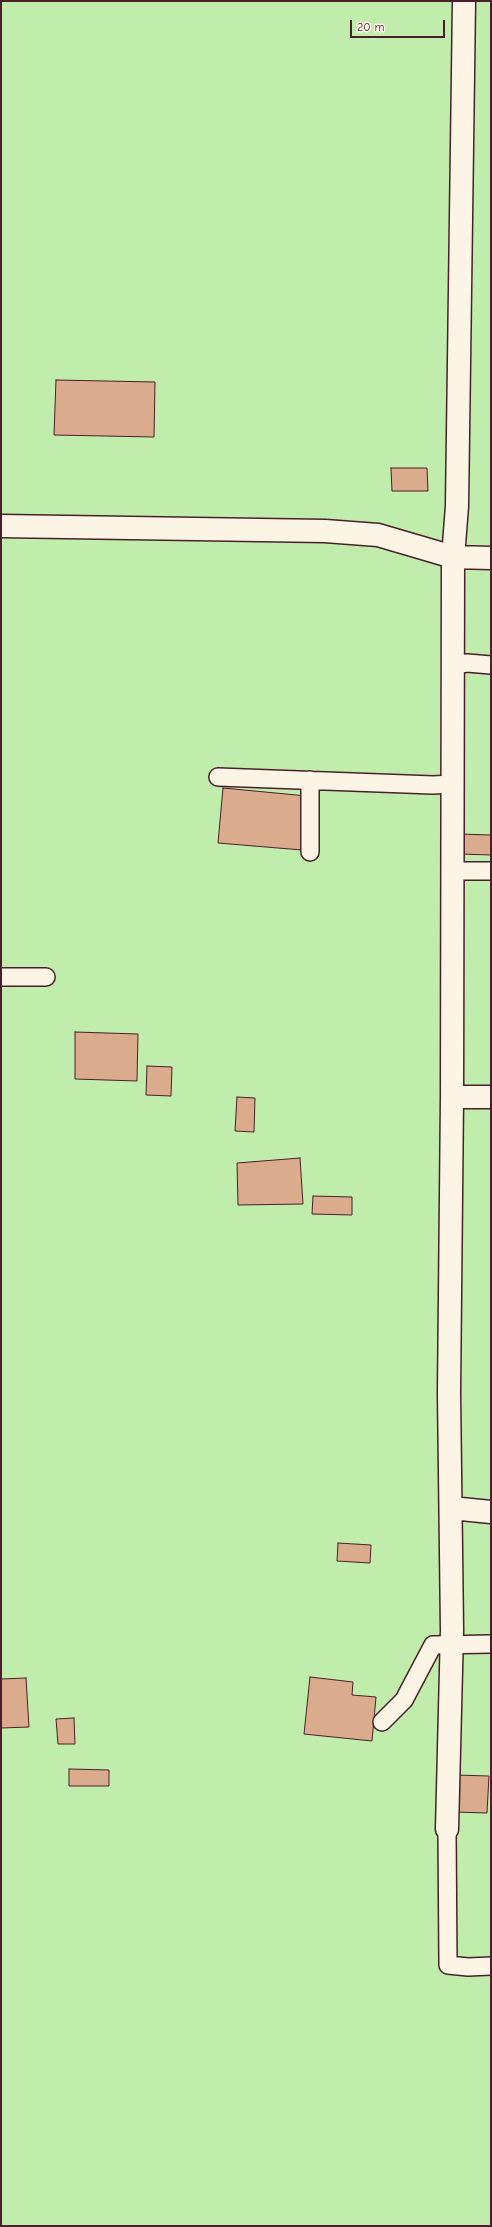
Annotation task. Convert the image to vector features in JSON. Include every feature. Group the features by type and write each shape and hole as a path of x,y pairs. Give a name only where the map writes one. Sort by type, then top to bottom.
{"street":[{"path":"447,1829 451,1644 449,1377 452,1097 453,557 457,506 464,1"},
{"path":"1,526 325,531 378,535 453,557 491,558"},
{"path":"452,1097 491,1097"},
{"path":"451,1508 491,1512"}],"lane":[{"path":"453,665 467,663 491,665"},
{"path":"218,777 433,785 453,784"},
{"path":"310,780 310,852"},
{"path":"452,871 491,871"},
{"path":"1,976 46,977"},
{"path":"382,1722 404,1700 433,1645 491,1644"},
{"path":"447,1829 448,1965 468,1968 491,1966"}],"green space":[{"path":"1,1 491,1 491,2226 1,2226"}],"building":[{"path":"56,380 155,382 154,437 54,435"},
{"path":"391,468 427,468 428,491 392,491"},
{"path":"223,788 307,796 302,850 218,843"},
{"path":"459,834 491,835 491,855 459,854"},
{"path":"75,1032 138,1034 137,1081 75,1079"},
{"path":"147,1066 172,1067 171,1096 146,1095"},
{"path":"237,1097 255,1098 254,1132 235,1131"},
{"path":"300,1158 303,1204 238,1205 237,1163"},
{"path":"313,1196 352,1197 352,1215 312,1214"},
{"path":"338,1543 371,1545 370,1563 337,1561"},
{"path":"310,1677 353,1682 352,1695 376,1697 372,1741 304,1734"},
{"path":"26,1678 29,1727 1,1728 1,1679"},
{"path":"74,1718 75,1744 58,1744 56,1719"},
{"path":"69,1769 109,1770 109,1786 69,1786"},
{"path":"455,1775 489,1776 487,1813 454,1812"}]}
